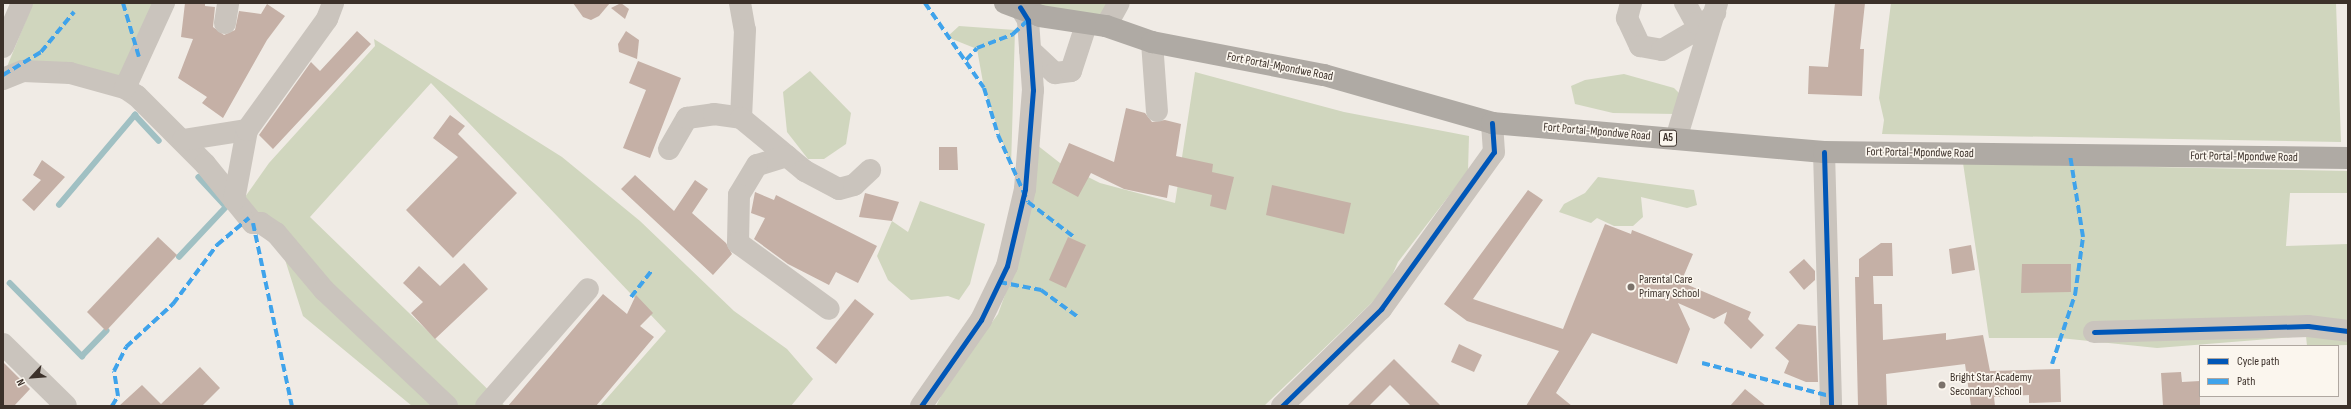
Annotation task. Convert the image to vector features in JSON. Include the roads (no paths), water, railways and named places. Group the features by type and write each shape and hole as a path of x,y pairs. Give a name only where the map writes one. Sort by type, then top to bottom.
{"highway":[{"name":"Fort Portal-Mpondwe Road","path":"1012,5 1040,16 1096,26 1152,42 1324,75 1492,123 1824,152 2348,158"}],"street":[{"path":"3,47 22,3"},
{"path":"125,88 164,3"},
{"path":"234,200 247,130 327,19 333,3"},
{"path":"740,3 745,30 741,118"},
{"path":"1030,50 1055,73 1071,71 1096,26 1119,3"},
{"path":"1632,3 1627,18 1640,46 1662,50 1716,10"},
{"path":"1685,3 1696,23 1716,10"},
{"path":"921,406 981,320 1007,266 1025,189 1033,90 1028,20 1012,5"},
{"path":"1676,139 1716,10"},
{"path":"1152,42 1157,111"},
{"path":"3,79 23,71 70,73 125,88 183,140 253,223 262,223 276,233 324,290 447,406"},
{"path":"669,149 687,118 714,114 741,118 805,172 839,189 854,185 870,170"},
{"path":"1282,406 1386,303 1494,152 1492,123"},
{"path":"183,140 247,130"},
{"path":"1824,152 1831,406"},
{"path":"787,156 757,165 739,195 738,243 829,309"},
{"path":"486,406 588,289"},
{"path":"2094,332 2308,326 2348,331"},
{"path":"3,344 66,406"}],"waterway":[{"path":"59,205 135,115 159,141"},
{"path":"179,257 226,207 199,178"},
{"path":"10,283 82,356 106,331"}],"place":[{"name":"Parental Care Primary School","path":"1631,287"},
{"name":"Bright Star Academy Secondary School","path":"1942,385"}]}
